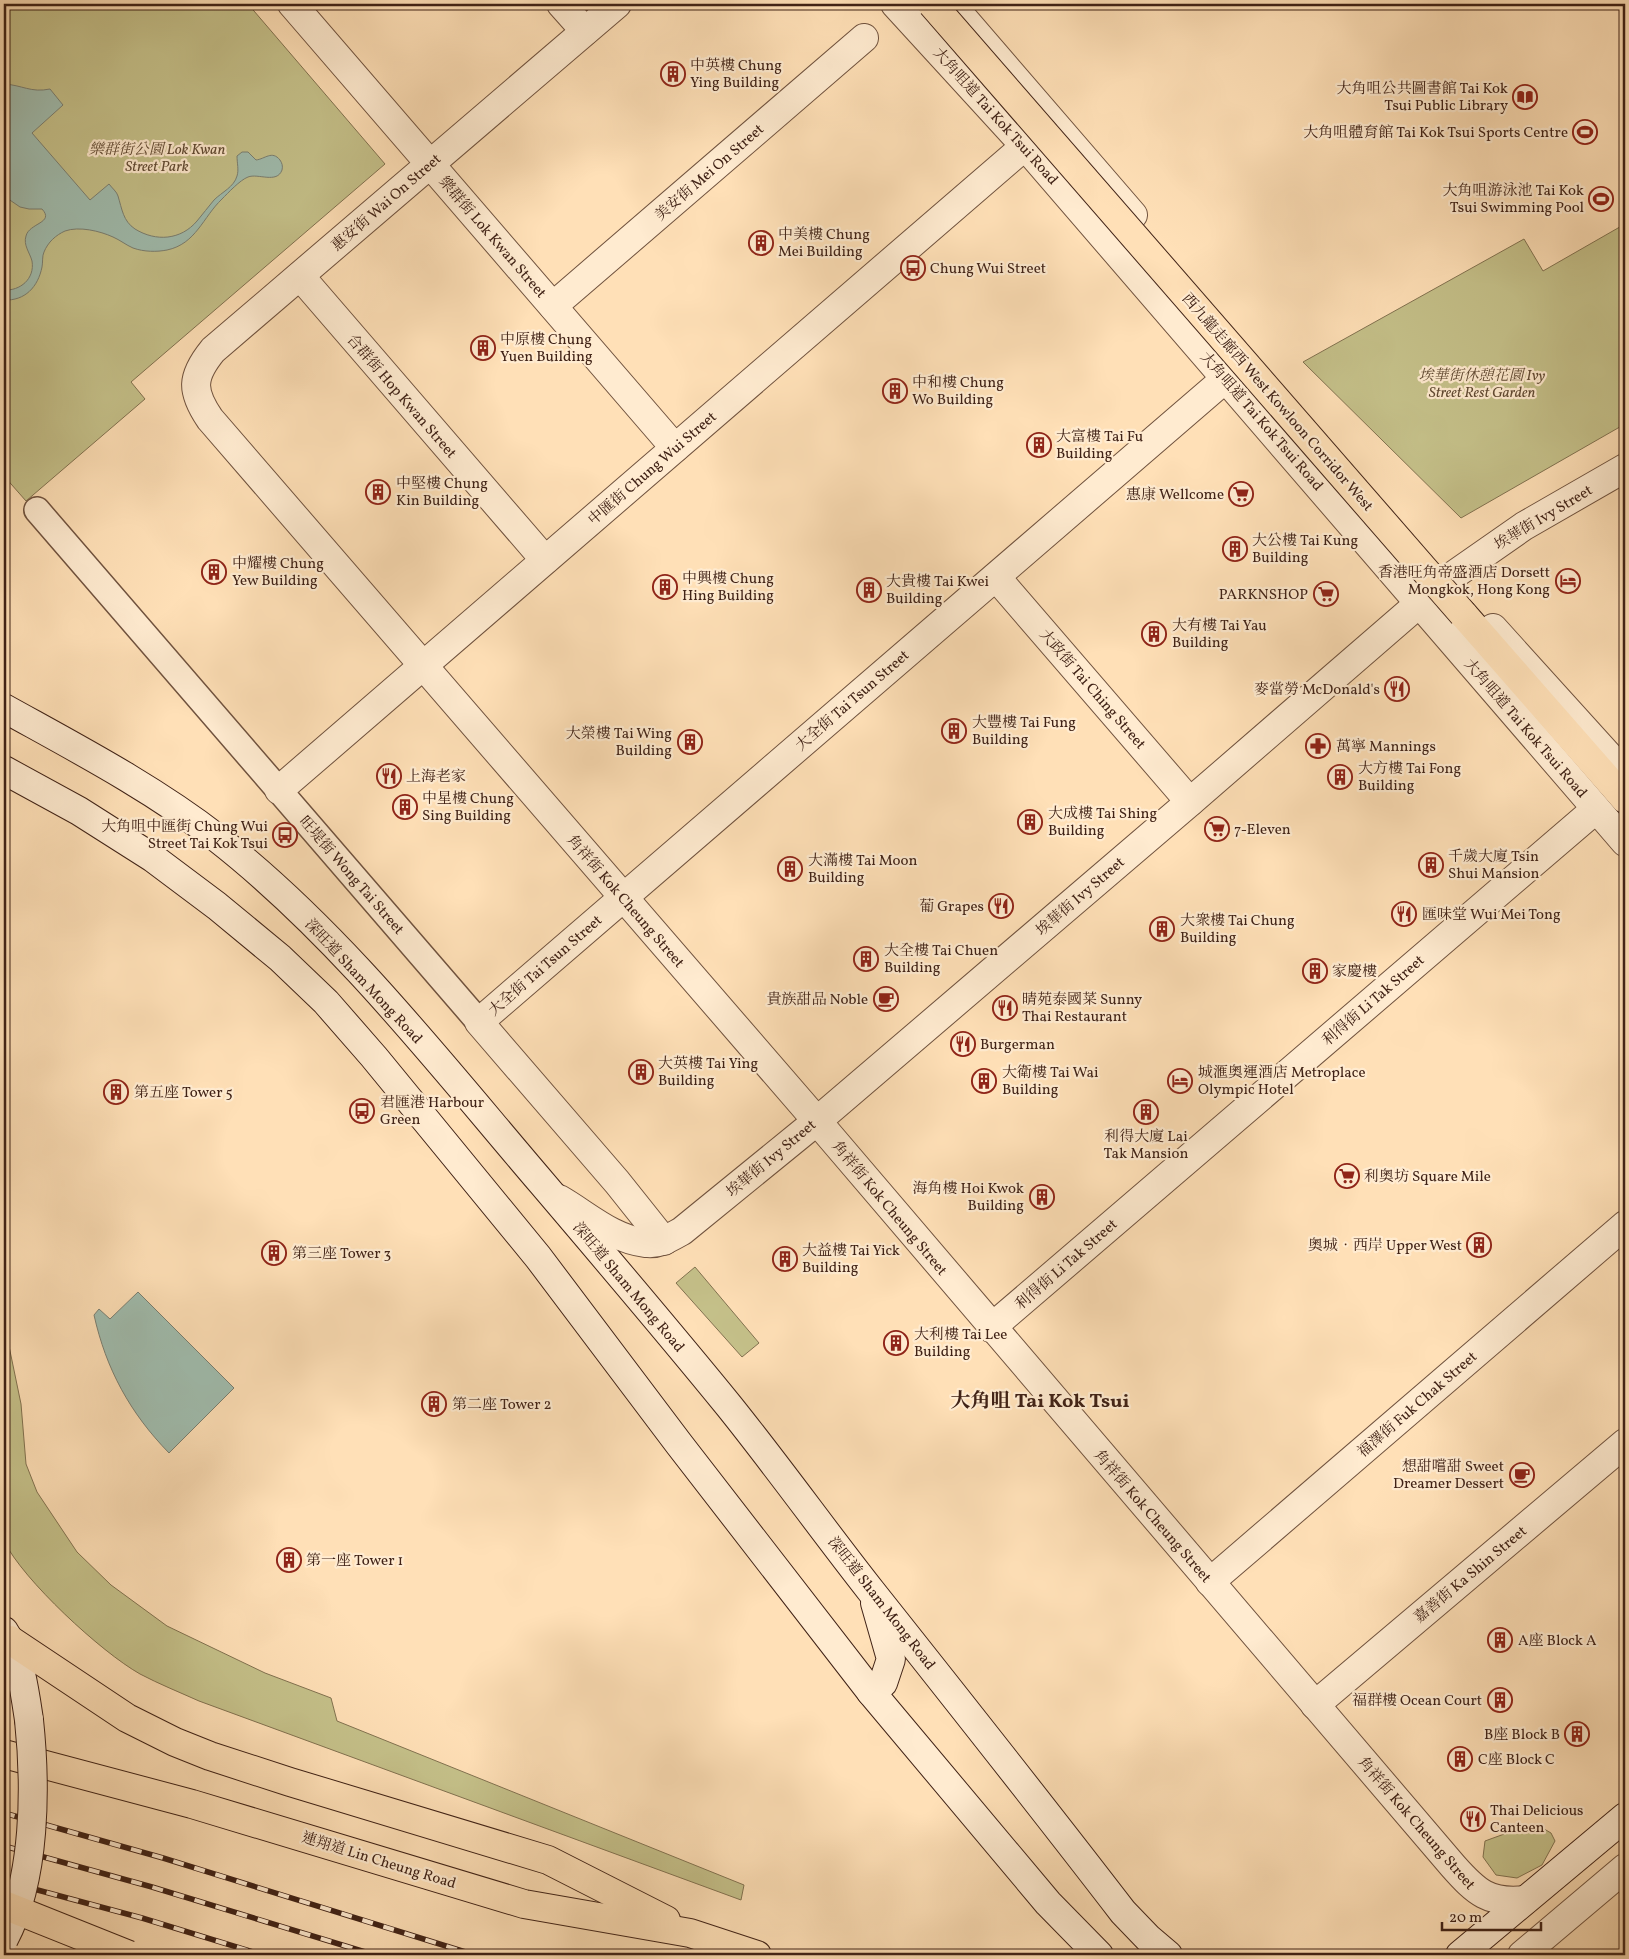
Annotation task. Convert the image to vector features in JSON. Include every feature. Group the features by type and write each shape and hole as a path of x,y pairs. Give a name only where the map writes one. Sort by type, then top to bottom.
{"highway":[{"name":"西九龍走廊西 West Kowloon Corridor West","path":"932,4 1625,799"},
{"path":"7,1635 127,1718 175,1742 210,1756 290,1782 548,1860 690,1933"},
{"name":"連翔道 Lin Cheung Road","path":"4,1754 192,1804 524,1904 690,1933 757,1955"},
{"path":"4,1906 129,1955"}],"street":[{"name":"樂群街 Lok Kwan Street","path":"292,4 675,448"},
{"path":"561,4 585,31"},
{"name":"惠安街 Wai On Street","path":"210,419 200,403 196,384 200,365 213,350 617,4"},
{"name":"大角咀道 Tai Kok Tsui Road","path":"895,4 1025,146 1625,842"},
{"path":"952,4 1448,579 1625,774"},
{"name":"美安街 Mei On Street","path":"553,306 864,38"},
{"name":"中匯街 Chung Wui Street","path":"278,790 1025,146"},
{"name":"合群街 Hop Kwan Street","path":"300,276 545,560"},
{"name":"大全街 Tai Tsun Street","path":"479,1022 1225,379"},
{"name":"角祥街 Kok Cheung Street","path":"210,419 817,1121 991,1328 1453,1866 1477,1891 1494,1900 1510,1902 1525,1900"},
{"name":"埃華街 Ivy Street","path":"664,1241 682,1231 817,1121 1448,579 1517,530 1625,468"},
{"name":"旺堤街 Wong Tai Street","path":"37,510 617,1182 664,1241"},
{"name":"大政街 Tai Ching Street","path":"996,576 1190,802"},
{"name":"深旺道 Sham Mong Road","path":"4,708 174,806 257,871 343,954 431,1053 729,1406 1123,1912 1148,1938 1168,1955"},
{"path":"5,771 79,811 153,858 217,906 280,958 326,1002 374,1057 538,1256 679,1444 871,1692 1048,1903 1099,1955"},
{"name":"利得街 Li Tak Street","path":"991,1328 1596,809"},
{"path":"552,1195 580,1211 602,1228 646,1243 664,1241"},
{"name":"福澤街 Fuk Chak Street","path":"1210,1582 1625,1226"},
{"name":"嘉善街 Ka Shin Street","path":"1315,1705 1625,1443"},
{"path":"871,1692 883,1683 891,1659 872,1592"},
{"path":"4,1939 18,1902 25,1871 33,1780 33,1760 25,1692 7,1635"},
{"path":"1460,1955 1625,1817"},
{"path":"1522,1955 1625,1868"}],"green space":[{"name":"樂群街公園 Lok Kwan Street Park","path":"4,4 248,4 385,164 131,382 145,399 26,501 4,476"},
{"name":"埃華街休憩花園 Ivy Street Rest Garden","path":"1625,224 1625,424 1461,518 1303,362 1524,239 1543,271"},
{"path":"695,1267 759,1343 742,1357 676,1283"},
{"path":"4,1322 21,1404 26,1464 37,1492 77,1552 111,1585 167,1626 265,1673 331,1698 337,1721 744,1885 741,1900 199,1701 162,1685 124,1664 64,1614 28,1575 4,1541"},
{"path":"1539,1826 1551,1833 1555,1841 1542,1865 1517,1878 1496,1875 1483,1857 1485,1841 1518,1829"}],"shaded area":[{"path":"4,84 37,90 50,89 63,105 32,133 90,200 109,184 117,194 124,214 131,226 151,236 168,237 184,232 191,227 214,200 233,183 238,174 237,156 242,152 248,152 256,160 271,155 277,157 281,161 282,170 276,176 252,176 241,181 215,206 192,236 177,247 167,250 150,251 137,249 116,238 96,231 77,229 65,231 53,239 46,248 40,274 34,286 18,298 4,300 4,290 21,286 29,278 32,261 25,239 28,232 43,220 45,214 42,209 20,207 4,196"},
{"path":"138,1292 234,1388 169,1453 131,1406 121,1389 105,1354 94,1315 99,1309 110,1319"}],"railway":[{"path":"4,1813 163,1858 475,1955"},
{"path":"4,1846 152,1887 375,1955"},
{"path":"4,1881 142,1918 263,1955"},
{"path":"4,1918 153,1955"}],"place":[{"name":"中英樓 Chung Ying Building","path":"673,74"},
{"name":"大角咀公共圖書館 Tai Kok Tsui Public Library","path":"1525,97"},
{"name":"大角咀體育館 Tai Kok Tsui Sports Centre","path":"1585,132"},
{"name":"大角咀游泳池 Tai Kok Tsui Swimming Pool","path":"1601,199"},
{"name":"中美樓 Chung Mei Building","path":"761,243"},
{"name":"Chung Wui Street","path":"913,268"},
{"name":"中原樓 Chung Yuen Building","path":"483,348"},
{"name":"中和樓 Chung Wo Building","path":"895,391"},
{"name":"大富樓 Tai Fu Building","path":"1039,445"},
{"name":"中堅樓 Chung Kin Building","path":"378,492"},
{"name":"惠康 Wellcome","path":"1241,494"},
{"name":"大公樓 Tai Kung Building","path":"1235,549"},
{"name":"中耀樓 Chung Yew Building","path":"214,572"},
{"name":"香港旺角帝盛酒店 Dorsett Mongkok, Hong Kong","path":"1568,581"},
{"name":"中興樓 Chung Hing Building","path":"665,587"},
{"name":"大貴樓 Tai Kwei Building","path":"869,590"},
{"name":"PARKNSHOP","path":"1326,594"},
{"name":"大有樓 Tai Yau Building","path":"1154,634"},
{"name":"麥當勞 McDonald's","path":"1397,689"},
{"name":"大豐樓 Tai Fung Building","path":"954,731"},
{"name":"大榮樓 Tai Wing Building","path":"690,742"},
{"name":"萬寧 Mannings","path":"1318,746"},
{"name":"上海老家","path":"389,776"},
{"name":"大方樓 Tai Fong Building","path":"1340,777"},
{"name":"中星樓 Chung Sing Building","path":"405,807"},
{"name":"大成樓 Tai Shing Building","path":"1030,822"},
{"name":"7-Eleven","path":"1217,829"},
{"name":"大角咀中匯街 Chung Wui Street Tai Kok Tsui","path":"285,835"},
{"name":"千歲大廈 Tsin Shui Mansion","path":"1431,865"},
{"name":"大滿樓 Tai Moon Building","path":"790,869"},
{"name":"葡 Grapes","path":"1001,906"},
{"name":"匯味堂 Wui Mei Tong","path":"1404,914"},
{"name":"大衆樓 Tai Chung Building","path":"1162,929"},
{"name":"大全樓 Tai Chuen Building","path":"866,959"},
{"name":"家慶樓","path":"1315,971"},
{"name":"貴族甜品 Noble","path":"886,999"},
{"name":"晴苑泰國菜 Sunny Thai Restaurant","path":"1005,1008"},
{"name":"Burgerman","path":"963,1044"},
{"name":"大英樓 Tai Ying Building","path":"641,1072"},
{"name":"大衛樓 Tai Wai Building","path":"984,1081"},
{"name":"城滙奧運酒店 Metroplace Olympic Hotel","path":"1180,1081"},
{"name":"第五座 Tower 5","path":"116,1092"},
{"name":"君匯港 Harbour Green","path":"362,1111"},
{"name":"利得大廈 Lai Tak Mansion","path":"1146,1112"},
{"name":"利奧坊 Square Mile","path":"1347,1176"},
{"name":"海角樓 Hoi Kwok Building","path":"1042,1197"},
{"name":"奧城．西岸 Upper West","path":"1479,1245"},
{"name":"第三座 Tower 3","path":"274,1253"},
{"name":"大益樓 Tai Yick Building","path":"785,1259"},
{"name":"大利樓 Tai Lee Building","path":"896,1343"},
{"name":"第二座 Tower 2","path":"434,1404"},
{"name":"想甜嚐甜 Sweet Dreamer Dessert","path":"1522,1475"},
{"name":"第一座 Tower 1","path":"289,1560"},
{"name":"A座 Block A","path":"1500,1640"},
{"name":"福群樓 Ocean Court","path":"1500,1700"},
{"name":"B座 Block B","path":"1577,1734"},
{"name":"C座 Block C","path":"1460,1759"},
{"name":"Thai Delicious Canteen","path":"1473,1819"}],"district":[{"name":"大角咀 Tai Kok Tsui","path":"1040,1400"}]}
